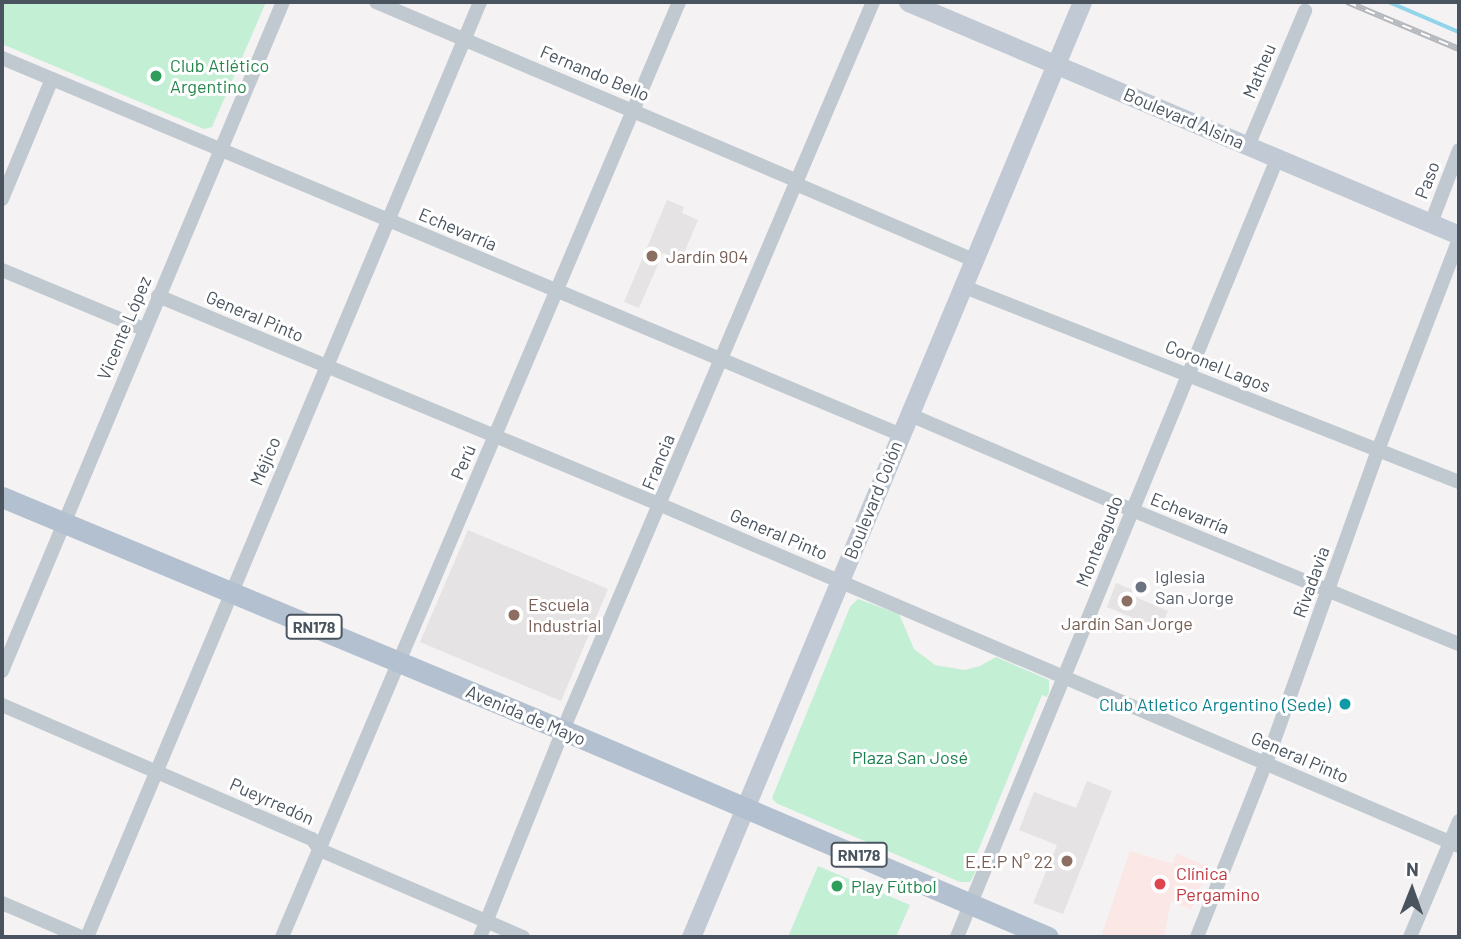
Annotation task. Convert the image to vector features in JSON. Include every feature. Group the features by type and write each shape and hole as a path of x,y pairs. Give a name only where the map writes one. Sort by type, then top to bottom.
{"main road":[{"name":"Boulevard Alsina","path":"908,2 1459,237"},
{"name":"Boulevard Colón","path":"691,937 899,434 1082,2"},
{"name":"Avenida de Mayo","path":"2,497 746,807 1048,937"}],"street":[{"name":"Vicente López","path":"2,671 283,2"},
{"name":"Fernando Bello","path":"376,2 634,111 973,260"},
{"name":"Méjico","path":"87,937 480,2"},
{"name":"Perú","path":"282,937 678,2"},
{"name":"Francia","path":"480,937 873,2"},
{"name":"Matheu","path":"1248,146 1305,11"},
{"name":"Echevarría","path":"2,58 899,434"},
{"path":"2,199 52,79"},
{"name":"Paso","path":"1431,223 1459,150"},
{"name":"Monteagudo","path":"957,937 1277,159"},
{"name":"Rivadavia","path":"1198,937 1266,763 1378,450 1459,237"},
{"path":"2,270 144,328"},
{"name":"Coronel Lagos","path":"962,286 1459,482"},
{"name":"General Pinto","path":"158,296 840,580 1455,844"},
{"name":"Echevarría","path":"908,414 1132,510 1459,644"},
{"name":"Pueyrredón","path":"2,705 312,839 320,849 523,937"},
{"path":"1410,937 1455,844 1459,821"},
{"path":"2,903 80,937"}],"shaded area":[{"name":"Jardín 904","path":"667,200 684,207 682,213 698,220 681,260 663,253 639,308 624,302"},
{"name":"Escuela Industrial","path":"468,530 608,589 561,701 420,642"},
{"name":"Jardín San Jorge","path":"1116,583 1133,590 1131,595 1168,611 1160,629 1107,607"},
{"name":"E.E.P N° 22","path":"1087,781 1112,791 1063,914 1033,903 1057,845 1019,830 1034,792 1076,808"},
{"name":"Clínica Pergamino","path":"1130,851 1173,864 1176,853 1208,867 1191,910 1171,901 1164,937 1101,937"}],"green space":[{"name":"Club Atlético Argentino","path":"2,2 266,2 212,127 204,129 2,44"},
{"name":"Plaza San José","path":"858,599 899,614 914,649 935,665 965,670 980,666 996,657 1049,680 1049,692 1047,697 1042,695 971,868 976,871 970,882 960,882 776,803 772,798 850,607"},
{"name":"Play Fútbol","path":"818,866 910,905 896,937 788,937"}],"waterway":[{"path":"1389,2 1459,32"}],"railway":[{"path":"1347,2 1459,49"}],"place":[{"name":"Club Atlético Argentino","path":"156,76"},
{"name":"Jardín 904","path":"652,256"},
{"name":"Iglesia San Jorge","path":"1141,587"},
{"name":"Jardín San Jorge","path":"1127,601"},
{"name":"Escuela Industrial","path":"514,615"},
{"name":"Club Atletico Argentino (Sede)","path":"1345,704"},
{"name":"E.E.P N° 22","path":"1067,861"},
{"name":"Clínica Pergamino","path":"1160,884"},
{"name":"Play Fútbol","path":"837,886"}]}
